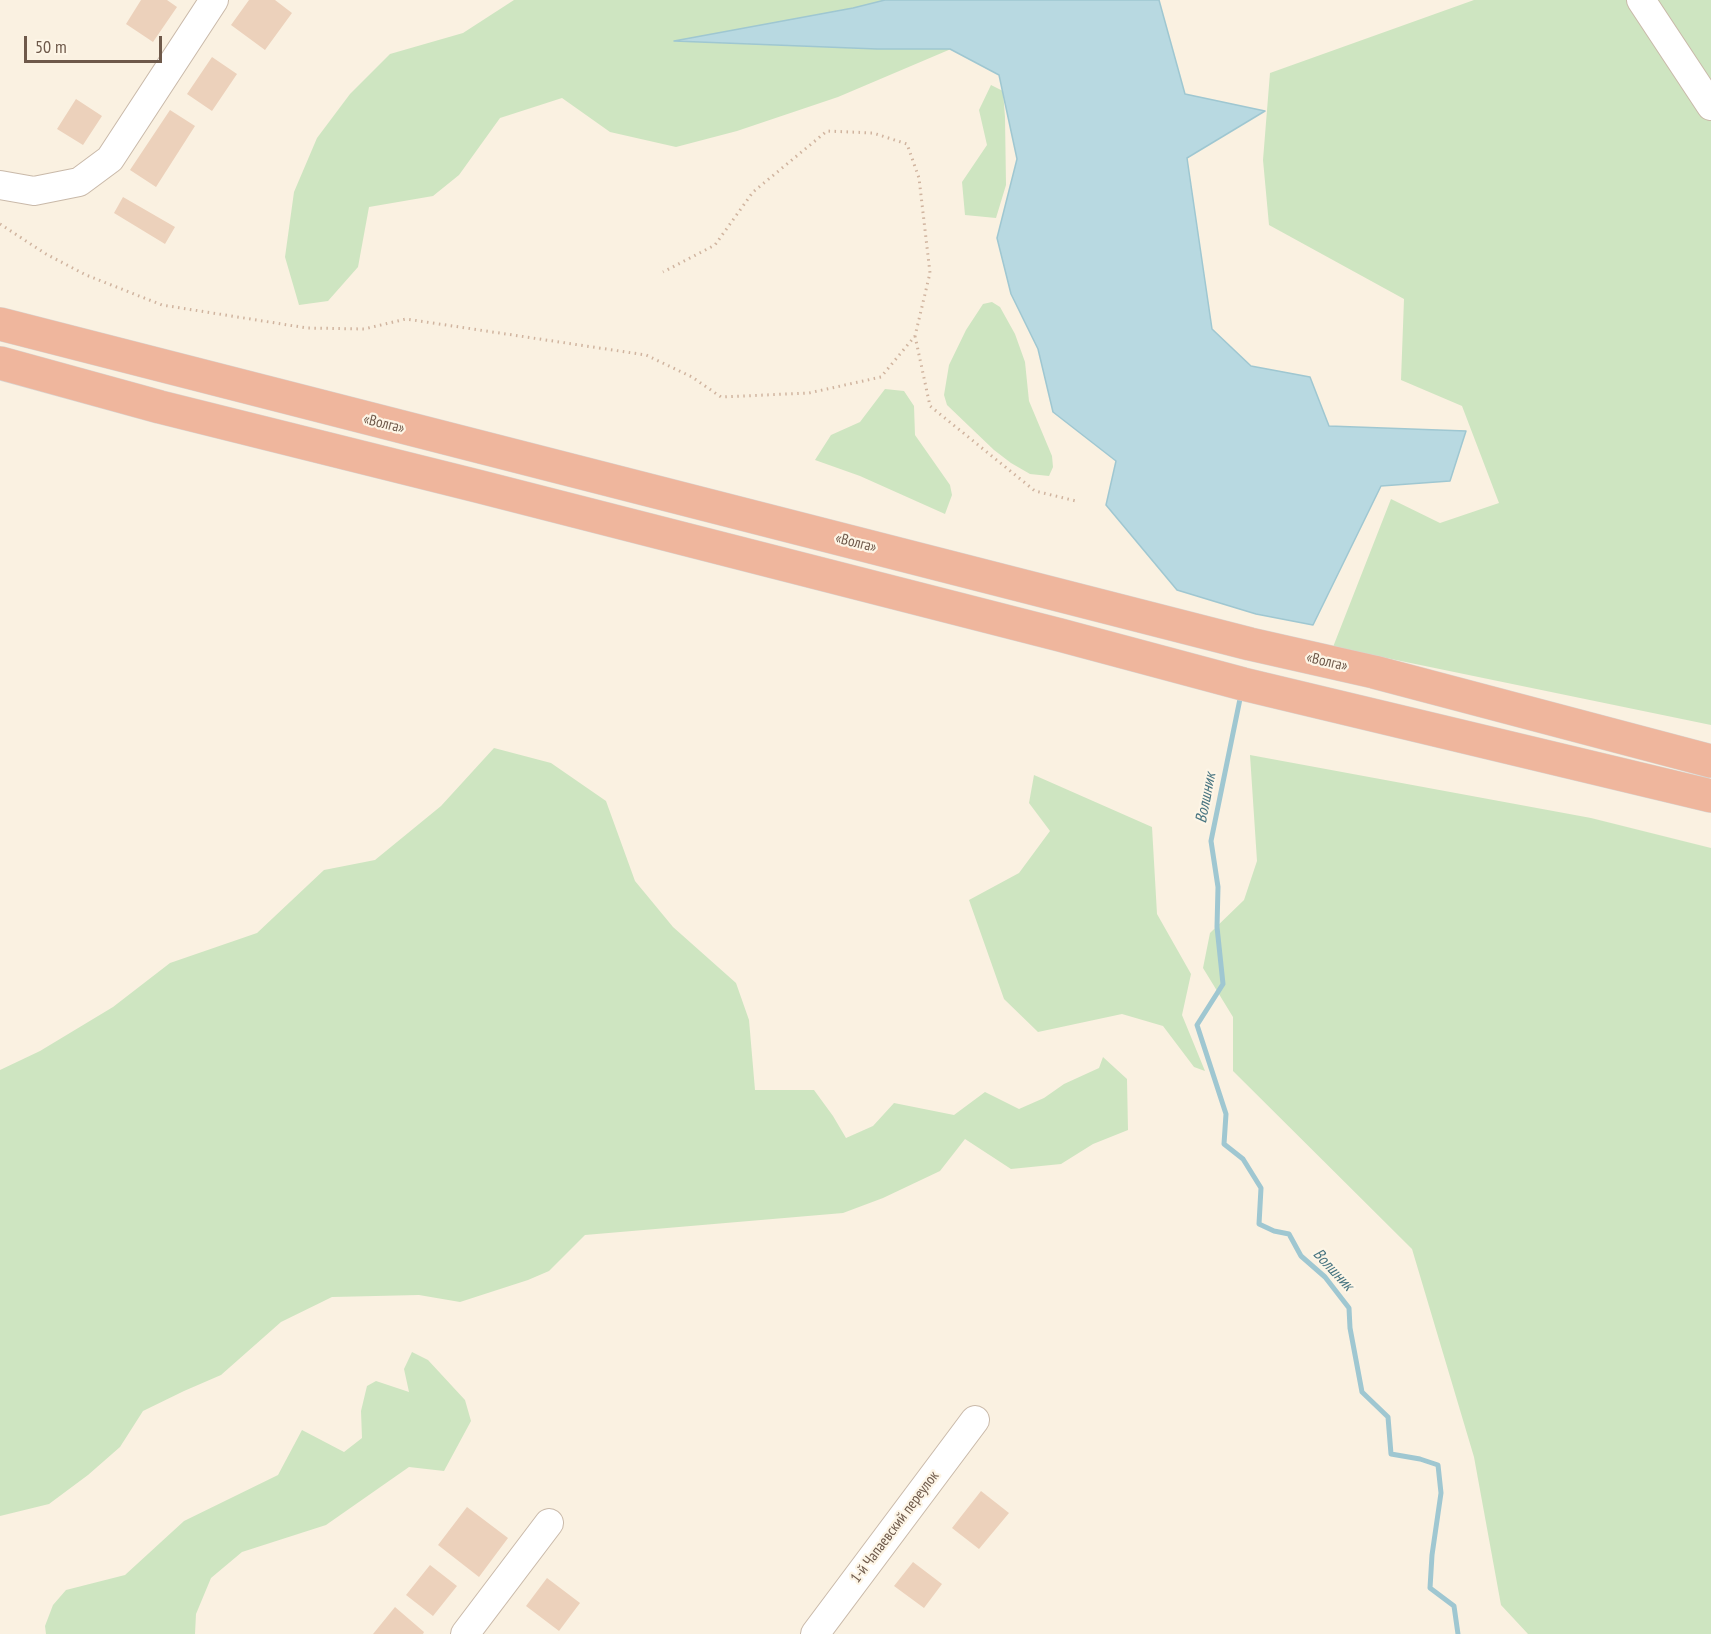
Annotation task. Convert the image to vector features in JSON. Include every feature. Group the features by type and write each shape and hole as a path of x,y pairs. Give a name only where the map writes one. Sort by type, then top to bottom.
{"highway":[{"name":"«Волга»","path":"0,324 1250,644 1374,672 1711,761"},
{"path":"0,363 160,407 591,515 1243,684 1711,796"}],"street":[{"path":"0,184 34,190 79,182 110,159 214,0"},
{"path":"1641,0 1711,106"},
{"name":"1-й Чапаевский переулок","path":"815,1634 975,1420"},
{"path":"465,1634 549,1523"}],"path":[{"path":"663,272 715,245 753,192 827,131 873,133 907,144 919,178 930,273 915,336 930,406 1035,491 1076,501"},
{"path":"0,224 46,254 86,275 162,305 307,328 364,329 406,319 646,355 692,377 721,397 808,393 881,377 915,336"}],"green space":[{"path":"514,0 885,0 678,41 877,49 951,49 838,97 737,131 676,147 610,132 562,98 500,118 459,175 433,196 369,207 358,267 328,301 299,305 285,257 294,192 317,138 350,94 390,54 463,33"},
{"path":"1474,0 1711,0 1711,725 1333,647 1391,499 1440,523 1499,503 1462,406 1401,380 1404,299 1269,225 1263,160 1270,73"},
{"path":"991,85 1003,91 1005,117 1006,185 996,218 965,215 962,182 987,145 979,110"},
{"path":"992,302 1000,307 1015,334 1025,362 1029,401 1052,456 1053,467 1049,476 1030,474 1011,463 947,405 944,395 949,365 966,330 983,304"},
{"path":"885,389 904,391 914,406 915,435 950,485 952,495 945,514 860,476 815,460 831,435 860,422"},
{"path":"494,748 551,763 606,801 635,881 673,927 736,983 749,1020 755,1090 814,1090 846,1138 873,1126 894,1103 954,1115 985,1092 1019,1109 1099,1068 1103,1057 1127,1079 1128,1130 1093,1144 1061,1164 1011,1169 965,1139 940,1171 883,1198 843,1213 585,1235 549,1271 460,1302 419,1295 332,1297 281,1322 221,1375 143,1411 120,1447 88,1475 49,1504 0,1516 0,1070 40,1051 113,1007 170,963 257,933 324,870 375,860 441,806"},
{"path":"1250,755 1591,818 1711,848 1711,1634 1528,1634 1501,1605 1474,1457 1412,1249 1233,1071 1233,1017 1203,968 1210,933 1244,900 1257,861"},
{"path":"1034,775 1152,827 1157,914 1191,974 1182,1015 1205,1071 1194,1067 1163,1026 1122,1014 1038,1032 1004,999 969,900 1019,873 1050,831 1029,803"},
{"path":"412,1352 428,1360 465,1400 471,1421 444,1471 409,1467 326,1525 242,1552 211,1578 196,1614 195,1634 46,1634 45,1626 53,1605 66,1590 125,1575 184,1521 278,1475 302,1430 344,1452 362,1438 361,1411 367,1386 376,1381 409,1392 404,1369"}],"water":[{"path":"885,0 1159,0 1185,94 1265,111 1187,158 1212,329 1251,366 1310,377 1329,426 1466,431 1450,481 1381,486 1313,625 1256,614 1177,590 1106,505 1116,461 1053,412 1038,349 1011,294 997,238 1017,159 999,75 950,49 877,49 674,41"}],"building":[{"path":"141,0 167,0 177,7 153,42 126,24"},
{"path":"249,0 275,0 292,13 265,50 231,25"},
{"path":"212,57 237,74 212,111 187,94"},
{"path":"76,99 102,116 83,145 57,129"},
{"path":"170,110 195,126 156,187 130,170"},
{"path":"123,197 175,227 165,244 114,213"},
{"path":"981,1491 1009,1513 979,1549 952,1528"},
{"path":"467,1507 508,1538 479,1577 438,1545"},
{"path":"913,1562 942,1584 924,1608 894,1586"},
{"path":"430,1565 457,1586 433,1616 406,1595"},
{"path":"547,1578 580,1603 559,1631 526,1606"},
{"path":"395,1607 424,1632 423,1634 373,1634"}],"waterway":[{"name":"Волшник","path":"1240,699 1211,841 1218,887 1217,927 1223,984 1197,1025 1226,1114 1224,1144 1243,1159 1261,1188 1259,1224 1274,1231 1289,1234 1301,1256 1325,1277 1349,1308 1350,1328 1362,1392 1388,1417 1391,1454 1438,1465 1441,1493 1432,1555 1430,1588 1454,1606 1458,1634"}]}
